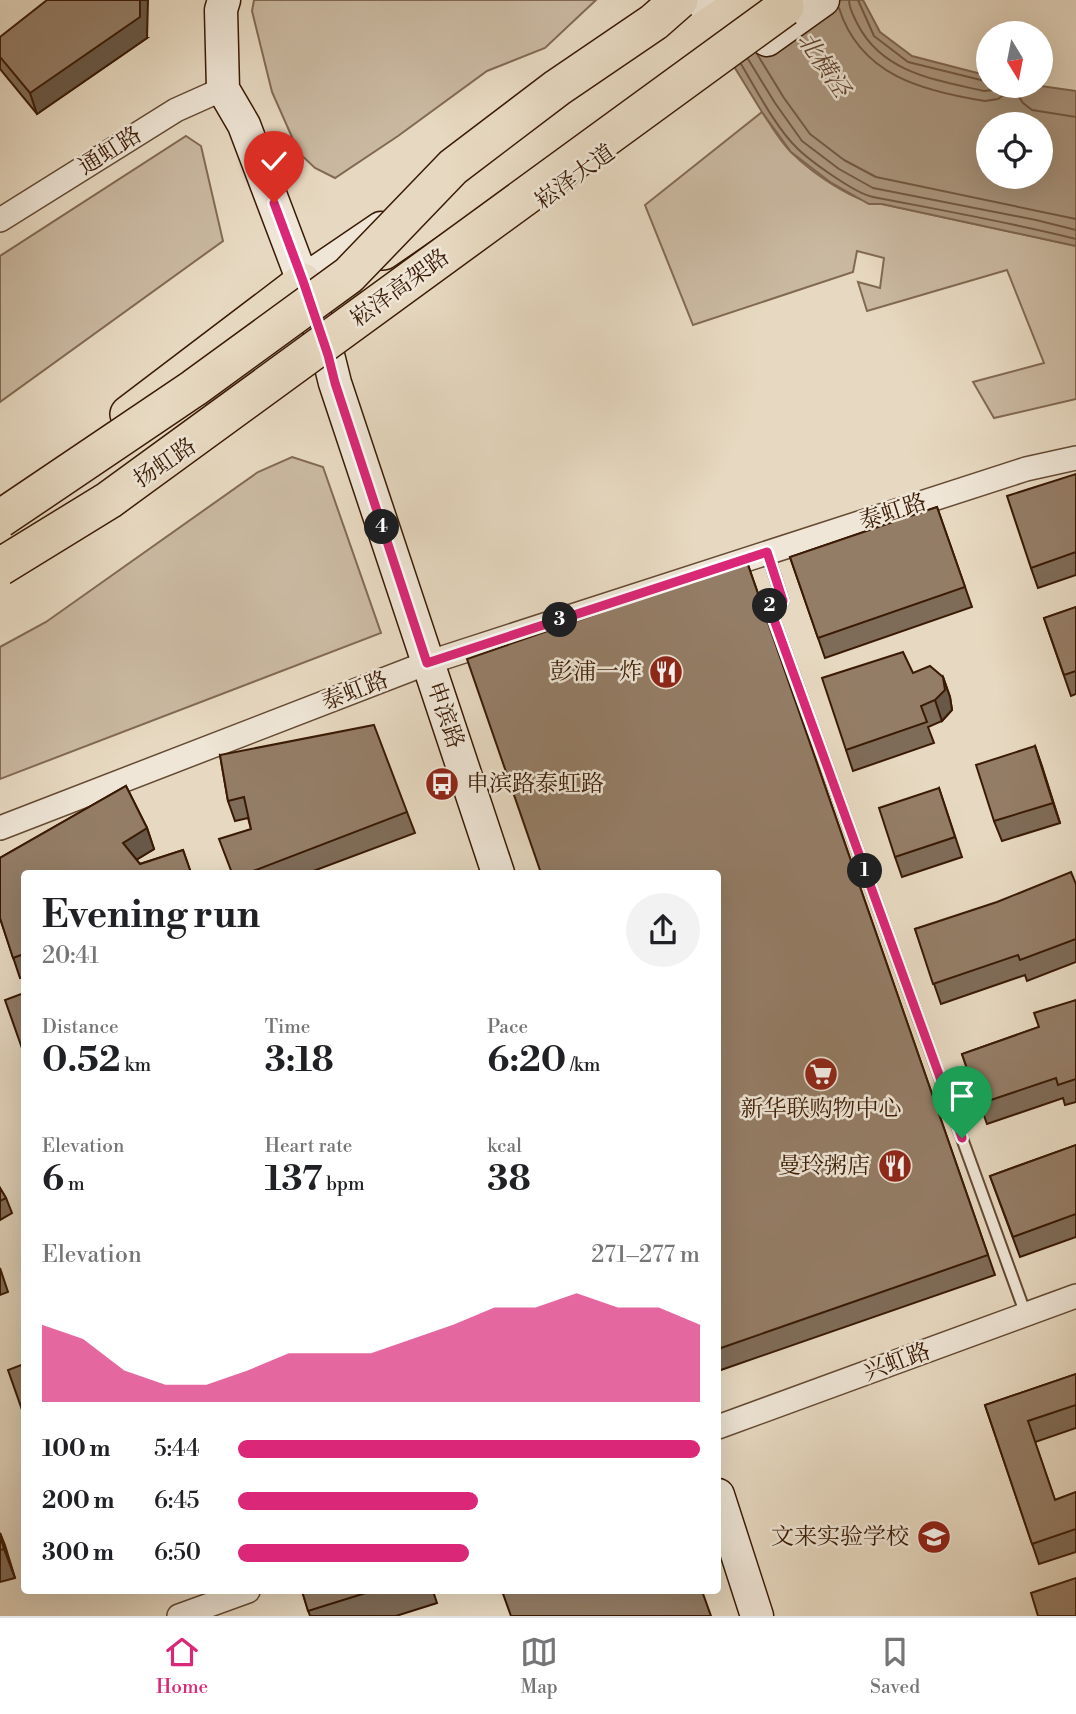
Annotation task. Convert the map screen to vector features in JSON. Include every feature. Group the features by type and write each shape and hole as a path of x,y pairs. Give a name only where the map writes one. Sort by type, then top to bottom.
{"highway":[{"path":"349,275 453,167 557,88 654,22 679,0"},
{"name":"崧泽高架路","path":"0,519 194,388 349,275 748,0"},
{"name":"崧泽高架路","path":"0,568 109,500 793,2"}],"main road":[{"name":"申滨路","path":"224,0 221,10 223,89 244,125 303,281 497,870"},
{"path":"0,499 74,455 303,281 714,0"},
{"name":"崧泽大道","path":"328,355 823,0"},
{"name":"扬虹路","path":"0,568 39,547 328,355"},
{"path":"721,1504 757,1616"}],"street":[{"name":"通虹路","path":"0,220 176,110 223,89"},
{"name":"泰虹路","path":"0,828 427,663 1026,469 1076,458"},
{"name":"兴虹路","path":"721,1426 1076,1296"},
{"path":"179,1616 240,1594"}],"lane":[{"path":"767,552 783,601 769,606 1026,1315"}],"shaded area":[{"path":"254,0 596,0 545,48 487,71 335,178 315,168 299,153 272,92 252,11"},
{"path":"762,112 784,144 800,161 834,186 860,199 1076,246 1076,399 994,418 973,382 1044,363 1007,270 867,311 858,282 880,288 884,258 857,251 853,272 693,325 645,205"},
{"path":"186,136 201,146 223,241 0,402 0,256"},
{"path":"292,457 323,467 381,633 0,779 0,647 46,622 258,472"}],"water":[{"name":"北横泾","path":"693,0 863,0 880,32 912,56 976,73 976,98 1054,98 1054,88 1076,91 1076,246 882,204 869,204 830,182 791,152 762,112"}],"building":[{"path":"47,0 140,0 140,17 30,93 0,57 0,37"},
{"path":"1076,474 1076,552 1031,568 1007,496"},
{"path":"937,507 965,587 818,638 790,557"},
{"name":"新华联购物中心","path":"747,562 988,1255 721,1348 721,870 540,870 467,659"},
{"path":"1076,607 1076,671 1064,675 1044,618"},
{"path":"903,652 913,673 930,666 943,677 945,690 935,700 921,706 927,722 846,750 822,678"},
{"path":"374,725 407,812 256,870 231,870 219,839 251,829 244,797 228,801 220,755"},
{"path":"1035,746 1053,803 994,821 976,765"},
{"path":"126,786 147,828 123,843 140,864 183,850 190,870 21,870 21,955 13,958 0,918 0,858"},
{"path":"939,788 955,837 895,857 879,808"},
{"path":"1071,872 1076,884 1076,939 1020,960 1018,955 933,984 915,929 997,902"},
{"path":"21,994 21,1045 5,1000"},
{"path":"1076,1000 1076,1079 1058,1085 1056,1078 979,1104 962,1054 1039,1027 1034,1013"},
{"path":"1076,1145 1076,1214 1013,1237 990,1176"},
{"path":"0,1188 6,1198 0,1201"},
{"path":"21,1365 20,1404 8,1370"},
{"path":"1076,1374 1076,1405 1028,1421 1055,1500 1076,1492 1076,1529 1032,1544 985,1405"},
{"path":"1076,1578 1076,1616 1038,1616 1031,1593"},
{"path":"303,1594 362,1594 308,1611"},
{"path":"503,1594 703,1594 711,1616 511,1616"}],"place":[{"name":"彭浦一炸","path":"666,672"},
{"name":"申滨路泰虹路","path":"442,784"},
{"name":"新华联购物中心","path":"821,1074"},
{"name":"曼玲粥店","path":"895,1166"},
{"name":"文来实验学校","path":"934,1537"}],"route":[{"path":"274,203 328,355 427,663 767,552 783,601 769,606 962,1138"}]}
